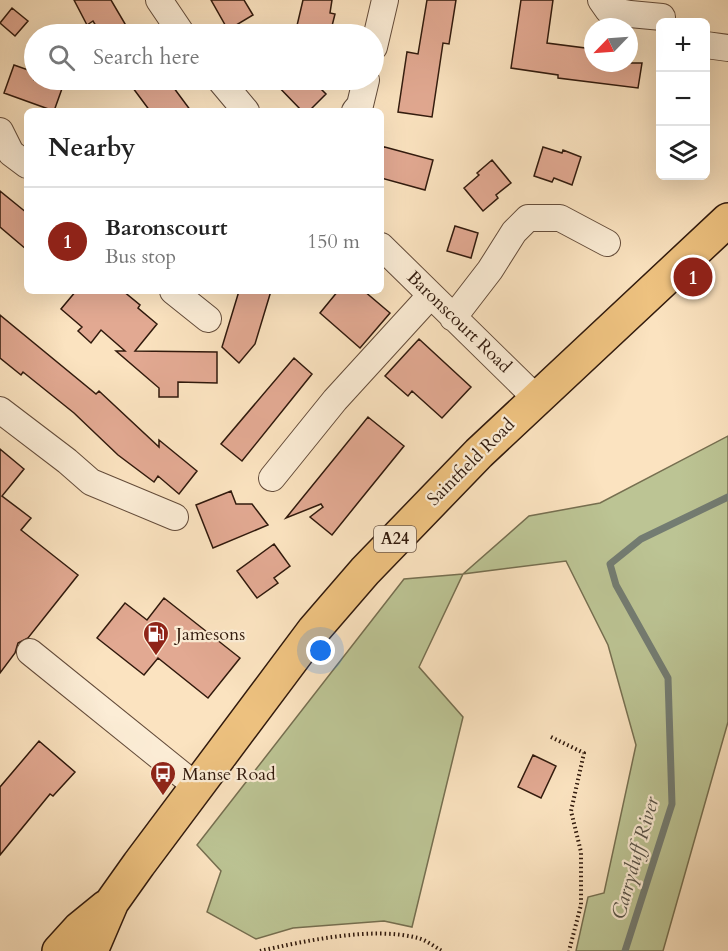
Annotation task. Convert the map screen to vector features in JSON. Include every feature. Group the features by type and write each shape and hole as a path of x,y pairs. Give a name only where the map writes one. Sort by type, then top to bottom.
{"highway":[{"name":"Saintfield Road","path":"59,951 111,902 314,630 365,571 414,518 536,398 728,220"},
{"name":"Saintfield Road","path":"90,951 111,902"}],"street":[{"path":"159,0 175,24"},
{"path":"379,24 384,0"},
{"path":"601,0 608,10 630,14 664,13"},
{"path":"710,46 728,48"},
{"path":"228,90 243,108"},
{"path":"358,108 364,90"},
{"path":"0,131 11,153 24,163"},
{"path":"453,318 490,270 514,232 528,218 560,218 607,243"},
{"name":"Baronscourt Road","path":"384,249 536,398"},
{"path":"177,294 208,319"},
{"path":"272,478 299,431 335,400 430,296"},
{"path":"0,410 67,461 90,482 175,517"},
{"path":"30,652 196,786"}],"path":[{"path":"551,736 584,753 572,811 581,852 581,905 569,951"},
{"path":"260,951 313,939 390,933 420,938 442,951"}],"green space":[{"path":"728,436 728,722 663,951 576,951 588,897 604,893 636,745 608,645 566,561 463,574 529,516 600,503"},
{"path":"463,574 419,667 463,717 412,927 384,921 293,928 256,939 207,912 221,871 197,845 404,579"}],"building":[{"path":"74,0 111,0 125,24 95,24 93,21 86,24"},
{"path":"211,0 244,0 253,15 238,24 225,24"},
{"path":"303,0 332,0 330,13 335,14 332,24 297,24"},
{"path":"427,0 456,0 449,44 443,43 432,117 398,112 407,52 418,54"},
{"path":"521,0 553,0 547,43 584,48 584,72 638,72 638,63 642,63 638,88 558,78 558,75 511,68"},
{"path":"12,8 28,21 15,36 0,23"},
{"path":"14,65 24,68 24,90 62,90 55,108 46,108 4,93"},
{"path":"134,90 175,90 189,108 148,108"},
{"path":"282,90 322,90 326,94 312,108 299,108"},
{"path":"384,147 433,160 425,190 384,179"},
{"path":"543,147 562,153 563,150 581,157 572,185 554,178 552,182 534,176"},
{"path":"492,160 511,183 496,195 498,198 483,211 464,188"},
{"path":"0,191 24,211 24,247 0,227"},
{"path":"455,226 478,233 471,258 447,251"},
{"path":"74,294 127,294 140,305 138,308 157,324 135,351 217,352 217,383 178,382 178,397 159,397 159,388 116,351 125,351 101,330 91,343 78,331 82,327 61,309"},
{"path":"238,294 270,294 255,344 239,363 222,347"},
{"path":"336,294 368,294 390,313 360,348 320,313"},
{"path":"0,315 96,394 99,391 159,447 159,440 197,471 179,494 158,476 154,482 118,455 74,413 23,372 21,375 0,358"},
{"path":"419,339 471,387 442,418 412,391 408,396 385,376"},
{"path":"294,358 312,374 242,461 221,444"},
{"path":"368,417 404,446 332,535 310,517 323,507 321,504 286,518"},
{"path":"0,449 24,469 2,496 31,518 21,530 78,575 28,638 18,643 15,653 0,673"},
{"path":"231,491 236,504 252,504 268,525 213,548 196,505"},
{"path":"274,544 290,566 274,578 278,583 257,598 237,571"},
{"path":"164,598 240,658 208,698 158,658 144,675 97,638 125,603 147,620"},
{"path":"39,741 75,772 53,796 50,794 0,855 0,787"},
{"path":"533,755 556,766 541,798 518,787"}],"waterway":[{"name":"Carryduff River","path":"625,951 672,804 668,678 616,585 610,564 641,539 728,497"}],"place":[{"name":"Baronscourt","path":"693,277"},
{"name":"Jamesons","path":"156,657"},
{"name":"Manse Road","path":"163,797"}]}
